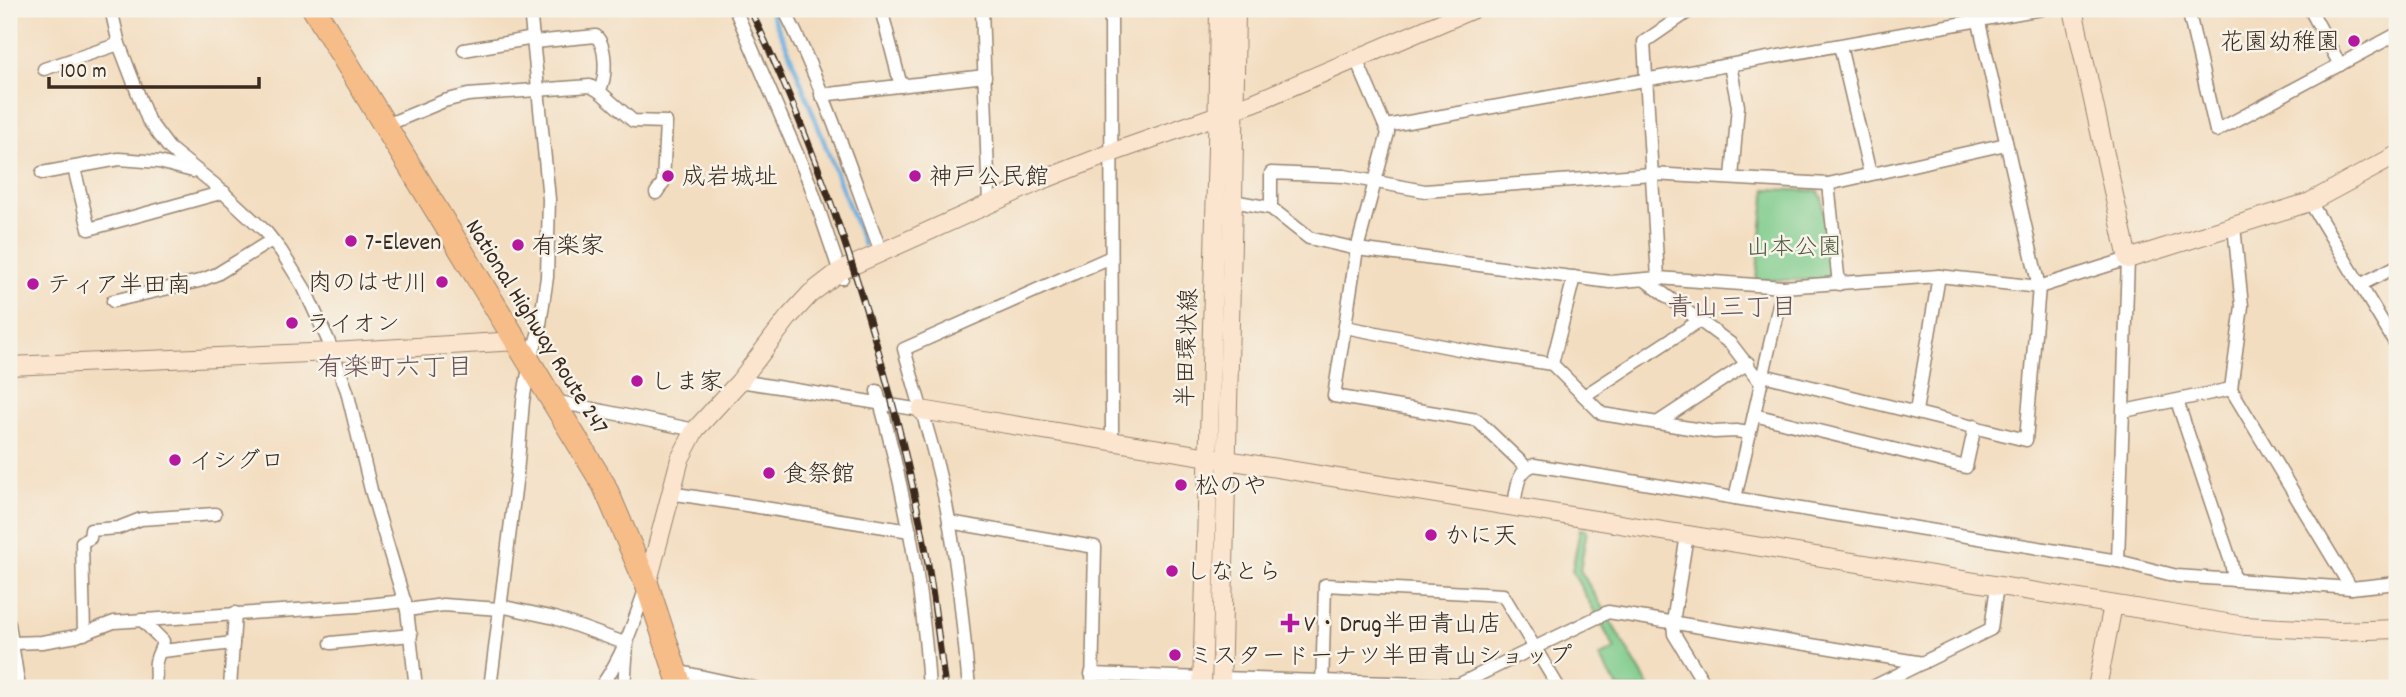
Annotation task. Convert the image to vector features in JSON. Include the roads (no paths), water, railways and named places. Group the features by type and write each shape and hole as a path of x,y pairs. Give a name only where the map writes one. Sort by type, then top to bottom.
{"highway":[{"name":"National Highway Route 247","path":"314,9 604,485 647,585 679,680"}],"street":[{"path":"110,9 148,120 169,148 224,192 272,240 304,288 346,391 406,606 416,688"},
{"path":"490,688 517,474 523,401 539,331 547,277 549,199 530,9"},
{"path":"735,9 810,184 841,274"},
{"path":"784,9 821,95 881,252"},
{"path":"881,9 901,86"},
{"path":"982,9 989,204"},
{"path":"1111,9 1112,441"},
{"name":"半田環状線","path":"1219,9 1233,201 1221,683"},
{"name":"半田環状線","path":"1202,683 1208,457 1226,112 1236,9"},
{"path":"600,688 627,644 647,585 680,459 695,430 740,381 810,294 881,252 989,204 1111,153 1226,112 1473,9"},
{"path":"1692,9 1644,42 1652,174 1651,279 1699,321 1731,344 1762,379 1904,411 1916,411 2026,440 2039,287 1978,15"},
{"path":"1386,126 1840,46 1978,15 2042,9"},
{"path":"2073,9 2129,259 2118,561"},
{"path":"2188,9 2216,131 2397,34"},
{"path":"2310,9 2340,65"},
{"path":"464,50 534,40 596,36 601,42 604,78 598,91"},
{"path":"44,69 120,44"},
{"path":"1840,46 1870,174"},
{"path":"1356,59 1388,133 1357,249 1334,396 1477,420 1526,467"},
{"path":"1730,65 1738,106 1732,178"},
{"path":"821,95 985,76"},
{"path":"384,126 444,101 468,95 590,86 633,121 666,122 663,183 656,193"},
{"path":"1271,208 1271,173 1344,176 1425,191 1652,174 1828,184 2006,144"},
{"path":"1233,201 1271,208 1309,238 1357,249 1610,282 1651,279 1783,288 1939,276 2039,287 2310,202 2397,155"},
{"path":"42,173 119,159 159,162 200,173"},
{"path":"74,168 89,229 224,192"},
{"path":"1828,184 1839,284"},
{"path":"2310,202 2397,346"},
{"path":"2234,226 2242,306 2231,390 2351,588"},
{"path":"113,301 199,281 217,274 272,240"},
{"path":"969,688 961,598 949,523 938,470 904,349 1111,257"},
{"path":"2360,285 2397,266"},
{"path":"1916,411 1939,276"},
{"path":"1552,364 1574,277"},
{"path":"1735,498 1783,288"},
{"path":"1584,396 1699,321"},
{"path":"1345,327 1552,364 1602,414 1714,432 1749,433"},
{"path":"9,366 518,341 532,337 539,331"},
{"path":"1657,423 1748,363"},
{"path":"740,381 878,397 921,410 2245,626 2339,631 2397,629"},
{"path":"2124,411 2231,390"},
{"path":"878,397 910,531 920,593 929,688"},
{"path":"554,401 695,430"},
{"path":"2177,401 2231,562 2234,580"},
{"path":"1754,415 1966,467 1975,426"},
{"path":"1514,506 1520,474 1526,467 1534,465 2118,561 2177,576 2351,588 2397,583"},
{"path":"670,493 910,531"},
{"path":"83,634 82,542 90,538 91,530 118,528 141,519 215,513"},
{"path":"949,523 1095,547 1092,688"},
{"path":"1687,535 1673,622 1674,634 1707,688"},
{"path":"1871,688 1991,629 1997,585"},
{"path":"1322,685 1325,586 1503,595 1559,688"},
{"path":"12,643 42,642 83,634 114,622 235,613 443,605 500,608 555,618 627,644"},
{"path":"2097,688 2113,605"},
{"path":"1221,683 1458,685 1608,612 1923,663"},
{"path":"230,688 235,613"},
{"path":"142,620 163,641 162,651 157,658 157,682 153,688"},
{"path":"9,624 19,688"},
{"path":"331,643 411,635"},
{"path":"162,651 233,643"},
{"path":"624,688 627,644"},
{"path":"1091,674 1202,683"},
{"path":"679,680 755,688"}],"waterway":[{"path":"769,9 788,49 864,245"}],"railway":[{"path":"750,9 779,71 829,198 890,393 921,526 945,688"}],"place":[{"name":"花園幼稚園","path":"2354,41"},
{"name":"成岩城址","path":"668,176"},
{"name":"神戸公民館","path":"915,176"},
{"name":"7-Eleven","path":"351,241"},
{"name":"有楽家","path":"518,245"},
{"name":"肉のはせ川","path":"442,282"},
{"name":"ティア半田南","path":"33,284"},
{"name":"ライオン","path":"292,323"},
{"name":"しま家","path":"637,381"},
{"name":"イシグロ","path":"175,460"},
{"name":"食祭館","path":"769,473"},
{"name":"松のや","path":"1181,485"},
{"name":"かに天","path":"1431,535"},
{"name":"しなとら","path":"1172,571"},
{"name":"V・Drug半田青山店","path":"1290,623"},
{"name":"ミスタードーナツ半田青山ショップ","path":"1175,655"}],"district":[{"name":"青山三丁目","path":"1732,306"},
{"name":"有楽町六丁目","path":"395,366"}],"park label":[{"name":"山本公園","path":"1794,246"}]}
